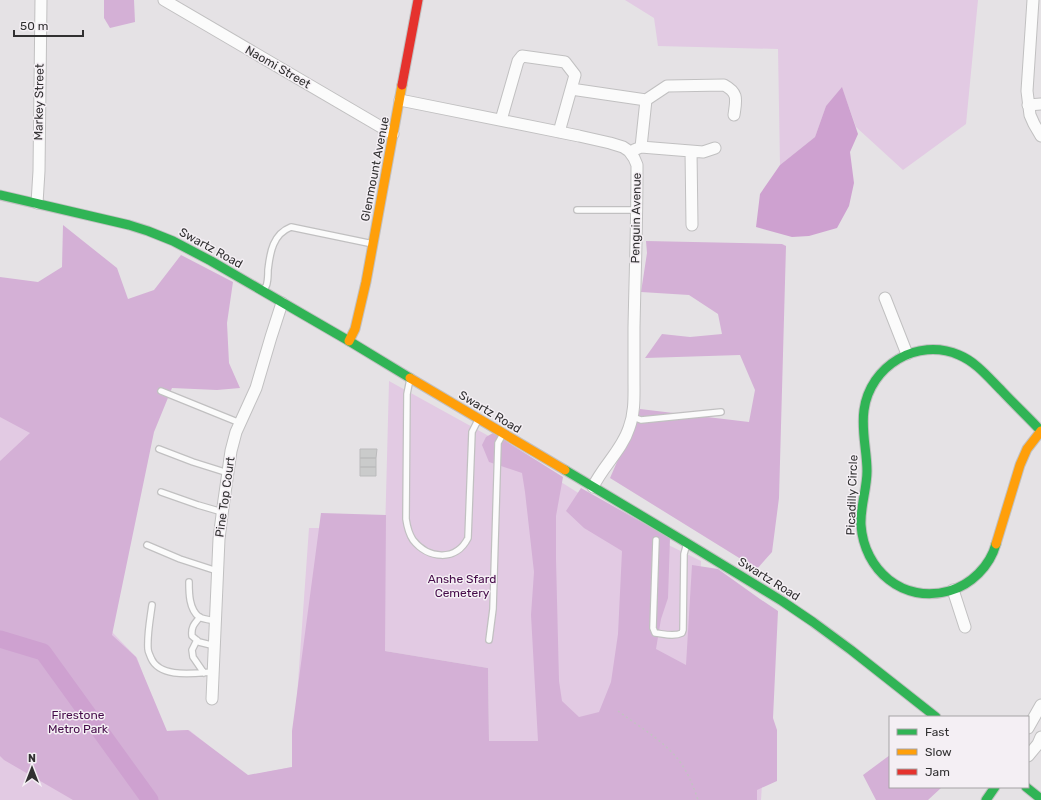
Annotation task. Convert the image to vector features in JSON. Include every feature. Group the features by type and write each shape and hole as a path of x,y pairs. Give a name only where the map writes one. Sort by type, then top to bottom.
{"street":[{"name":"Markey Street","path":"36,203 38,171 41,0"},
{"name":"Naomi Street","path":"164,0 393,134"},
{"name":"Glenmount Avenue","path":"349,341 355,329 359,314 418,0"},
{"path":"1033,0 1027,91 1030,115 1041,136"},
{"path":"501,120 518,61 522,56 565,62 575,75 559,132"},
{"path":"571,88 646,100 667,86 724,85 732,89 736,97 734,115"},
{"path":"400,100 610,143 623,147 629,151 641,147 703,152 715,148"},
{"path":"641,147 646,100"},
{"path":"1028,105 1041,104"},
{"name":"Penguin Avenue","path":"593,487 623,442 633,417 637,165 629,151"},
{"path":"691,151 692,225"},
{"name":"Swartz Road","path":"0,195 104,218 148,231 192,250 349,341 374,358 776,597 864,660 935,716"},
{"path":"885,298 907,354"},
{"name":"Pine Top Court","path":"212,699 209,672 214,646 219,539 231,451 236,432 256,388 270,337 282,303"},
{"name":"Picadilly Circle","path":"934,350 953,353 967,359 981,370 1041,431 1027,449 1020,465 992,556 974,578 968,583 953,590 928,594 917,593 899,587 877,570 862,541 861,518 867,471 863,421 864,404 867,395 884,368 907,354 916,351 934,350"},
{"path":"953,590 965,626"},
{"path":"1029,726 1041,705"},
{"path":"1029,755 1038,744 1041,737"},
{"path":"986,800 994,788"},
{"path":"1027,788 1041,798"}],"lane":[{"path":"577,210 637,210"},
{"path":"263,292 267,283 270,256 273,246 279,235 291,227 373,244"},
{"path":"411,379 407,394 407,528 412,539 419,546 436,555 448,555 459,551 464,546 468,538 472,432 478,419"},
{"path":"161,391 240,423"},
{"path":"633,417 641,420 721,412"},
{"path":"489,640 493,609 498,443 503,434"},
{"path":"159,449 228,473"},
{"path":"161,492 222,512"},
{"path":"656,540 653,628 655,633 673,635 679,635 683,630 684,554 687,543"},
{"path":"147,545 180,559 217,571"},
{"path":"189,582 189,598 194,611 200,617 215,621"},
{"path":"152,605 148,630 148,650 153,662 164,670 175,673 209,672"},
{"path":"200,617 191,630 192,636 199,642 214,646"},
{"path":"197,640 192,650 193,657 209,672"}],"path":[{"path":"618,711 665,746 678,759 688,775 698,800"}],"green space":[{"path":"104,0 134,0 135,22 110,28 104,18"},
{"path":"625,0 978,0 966,124 903,170 856,127 842,88 826,106 815,137 780,165 778,49 658,46 654,18"},
{"name":"Firestone Metro Park","path":"63,225 117,268 128,299 154,290 181,255 233,282 227,323 229,363 240,388 217,390 172,388 154,432 112,635 136,657 167,731 188,730 248,775 292,767 292,731 321,513 386,515 385,651 488,668 489,741 538,741 531,615 534,572 525,492 522,473 489,462 482,445 486,437 493,433 563,477 556,516 559,681 562,701 579,717 599,712 611,682 618,634 622,551 584,528 566,511 581,488 670,538 668,598 661,619 656,649 686,665 692,565 718,569 778,611 773,718 777,730 777,781 757,790 757,800 73,800 4,760 0,756 0,461 30,433 0,417 0,277 38,282 62,267"},
{"path":"646,241 782,244 786,246 779,498 772,552 757,569 610,478 640,409 749,422 755,390 740,355 645,358 662,334 690,337 722,334 718,314 689,295 641,292 647,253"},
{"name":"Firestone Metro Park","path":"0,294 112,632 137,658 164,731 189,730 247,776 292,767 309,528 379,528 379,657 486,745 538,741 489,741 488,668 385,651 385,534 389,381 534,461 537,467 639,531 634,662 697,685 773,614 761,800 0,800"},
{"path":"642,532 701,561 696,681 638,657"},
{"path":"889,756 889,788 941,788 928,800 876,800 863,775"}],"shaded area":[{"path":"842,87 858,134 850,152 854,183 849,206 837,228 809,236 792,237 756,227 760,194 780,165 815,137 826,106"}],"building":[{"path":"360,449 377,449 376,458 360,458"},
{"path":"360,458 376,458 376,467 360,467"},
{"path":"360,467 376,467 376,476 360,476"}],"waterway":[{"path":"0,639 43,652 150,800"}],"traffic: fast":[{"path":"0,195 129,225 173,241 211,261 410,378"},
{"path":"996,544 989,560 978,574 965,584 949,591 932,594 902,588 889,580 878,569 870,556 864,541 861,525 867,471 863,418 868,394 875,380 898,359 912,353 927,350 943,350 959,355 976,366 1041,431"},
{"path":"565,470 782,601 851,650 935,716"},
{"path":"986,800 994,788"},
{"path":"1027,788 1041,799"}],"traffic: slow":[{"path":"349,341 355,329 366,282 402,85"},
{"path":"410,378 565,470"},
{"path":"996,544 1020,465 1027,449 1041,431"}],"traffic: jam":[{"path":"402,85 418,0"}],"park label":[{"name":"Anshe Sfard Cemetery","path":"462,586"}]}
